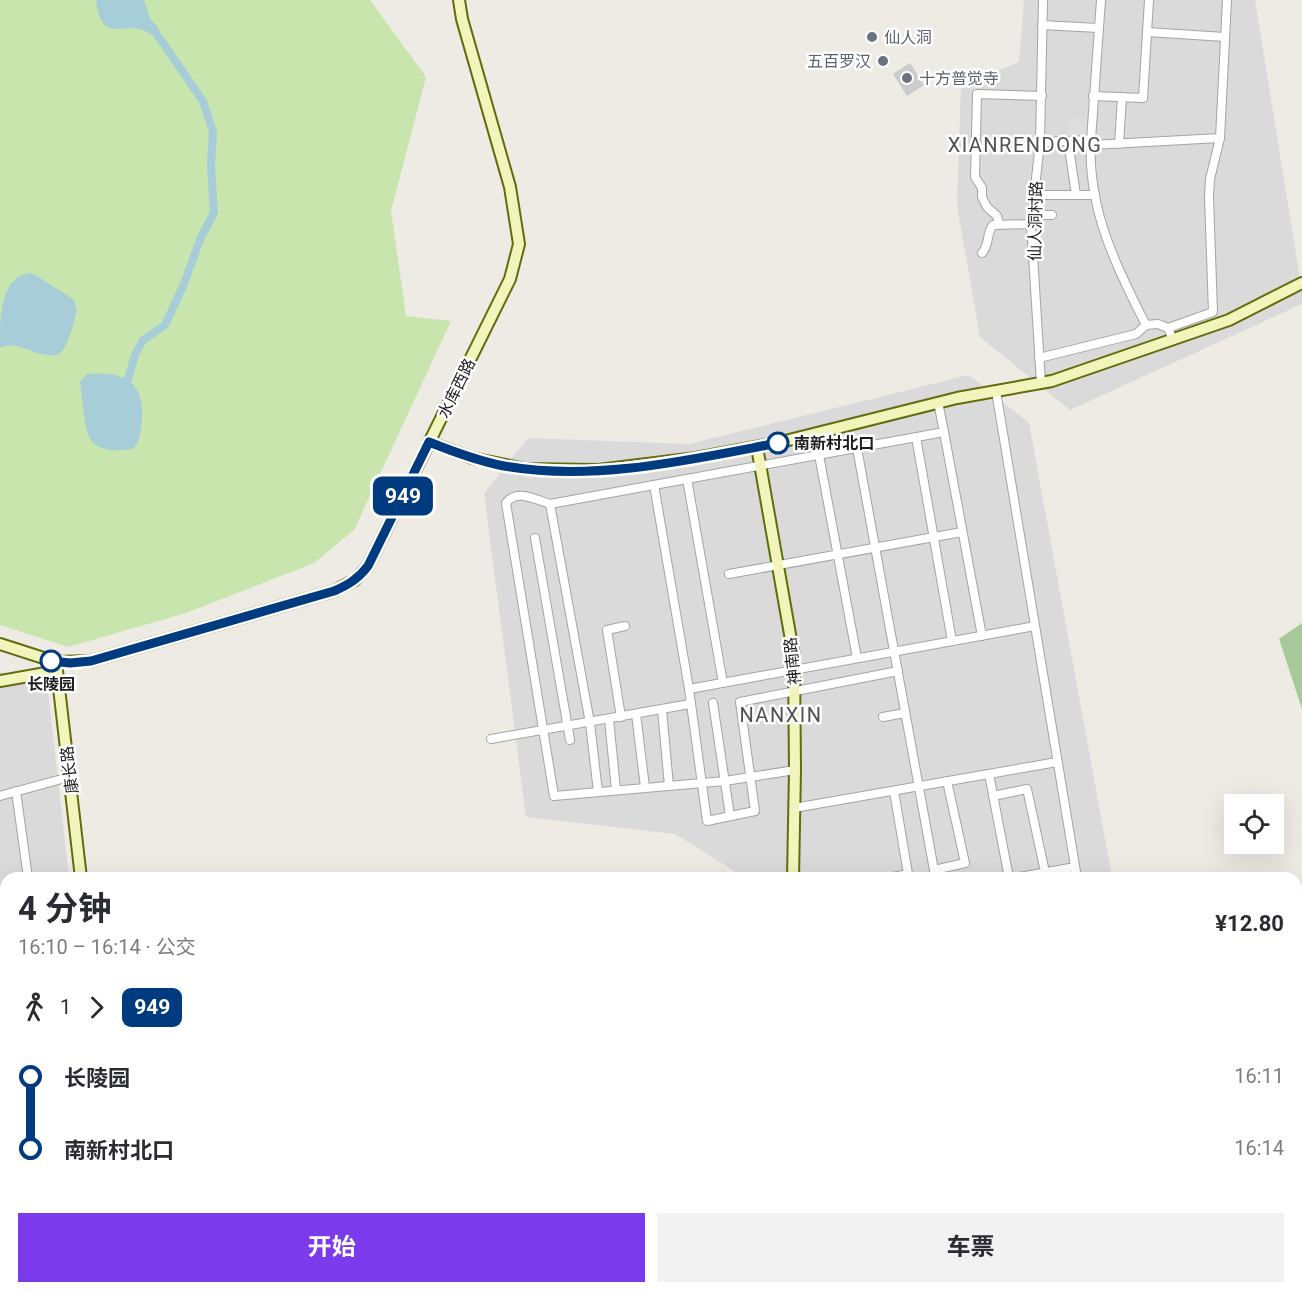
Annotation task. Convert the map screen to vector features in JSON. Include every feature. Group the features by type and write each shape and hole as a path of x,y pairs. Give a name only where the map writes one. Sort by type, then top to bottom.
{"street":[{"name":"水库西路","path":"0,644 56,667 91,661 334,591 355,580 368,566 510,279 519,244 510,187 462,19 459,0"},
{"name":"仙人洞村路","path":"1041,384 1031,224 1040,142 1043,0"},
{"path":"1101,0 1093,96 1092,179 1105,236 1114,262 1146,325"},
{"path":"1093,96 1143,98 1149,0"},
{"path":"1039,358 1136,334 1146,325 1158,324 1168,328 1213,312 1209,197 1210,179 1220,138 1227,0"},
{"path":"1042,26 1098,28"},
{"path":"1147,32 1225,37"},
{"path":"999,224 997,216 987,207 982,197 982,188 975,177 977,94 1042,96"},
{"path":"1119,144 1122,97"},
{"path":"1040,142 1119,144 1220,138"},
{"path":"1068,141 1076,195"},
{"path":"1034,195 1095,195"},
{"path":"1032,215 1052,214"},
{"path":"982,253 993,225 1031,224"},
{"path":"429,442 492,463 525,469 556,471 630,468 757,447 938,402 1041,384 1088,370 1229,320 1302,284"},
{"path":"1168,328 1173,340"},
{"path":"996,391 1076,872"},
{"path":"938,402 982,636"},
{"path":"795,770 725,781 554,796 506,503 511,497 519,495 550,504 944,432"},
{"path":"916,437 952,641"},
{"name":"神南路","path":"757,447 795,670 793,872"},
{"path":"857,448 934,870 965,863 947,781"},
{"path":"819,455 857,658"},
{"path":"687,479 723,683"},
{"path":"654,485 689,689 707,821 755,811 740,702 898,671"},
{"path":"550,504 590,723 598,792"},
{"path":"729,574 962,532"},
{"path":"535,538 570,740"},
{"path":"621,717 607,630 625,626"},
{"path":"689,689 1035,626"},
{"path":"0,681 56,667"},
{"name":"康长路","path":"56,667 80,872"},
{"path":"713,703 730,816"},
{"path":"491,739 690,704"},
{"path":"662,710 669,786"},
{"path":"883,717 905,712"},
{"path":"636,714 645,788"},
{"path":"609,719 616,790"},
{"path":"794,808 1057,762"},
{"path":"989,774 1010,872"},
{"path":"0,796 69,777"},
{"path":"993,796 1027,789 1045,872 1075,867"},
{"path":"894,791 908,872"},
{"path":"16,792 27,872"}],"shaded area":[{"path":"1024,0 1255,0 1302,291 1302,304 1070,410 980,337 957,206 961,85 1019,62"},
{"name":"十方普觉寺","path":"910,63 924,85 907,96 893,74"},
{"path":"1069,118 1089,120 1088,140 1072,140 1069,151 1043,152 1045,134 1066,135"},
{"path":"969,375 1029,423 1111,872 736,872 675,834 526,817 484,493 528,438 689,444"},
{"path":"0,672 48,691 68,872 0,872"}],"green space":[{"path":"0,0 370,0 426,77 391,211 406,316 451,321 354,530 314,563 186,613 68,647 0,625"},
{"path":"1302,623 1302,709 1279,639"}],"water":[{"path":"96,0 144,0 150,18 159,29 153,36 144,30 134,28 110,28 104,24 99,15"},
{"path":"32,273 73,299 77,309 67,343 64,349 56,355 14,346 0,348 0,323 8,289 21,276"},
{"path":"87,374 119,376 134,386 142,404 142,417 139,437 134,448 104,449 90,439 80,382"}],"waterway":[{"path":"128,379 135,355 143,340 165,325 184,284 201,237 214,213 211,165 213,132 203,101 156,33"}],"bus line":[{"name":"949","path":"51,661 70,663 91,661 334,591 347,585 362,574 368,566 429,442 472,458 502,465 556,471 630,468 778,443"}],"place":[{"name":"仙人洞","path":"872,37"},
{"name":"五百罗汉","path":"883,61"},
{"name":"十方普觉寺","path":"907,78"},
{"name":"南新村北口","path":"778,443"},
{"name":"长陵园","path":"51,661"}],"district":[{"name":"XIANRENDONG","path":"1025,145"},
{"name":"NANXIN","path":"781,715"}]}
